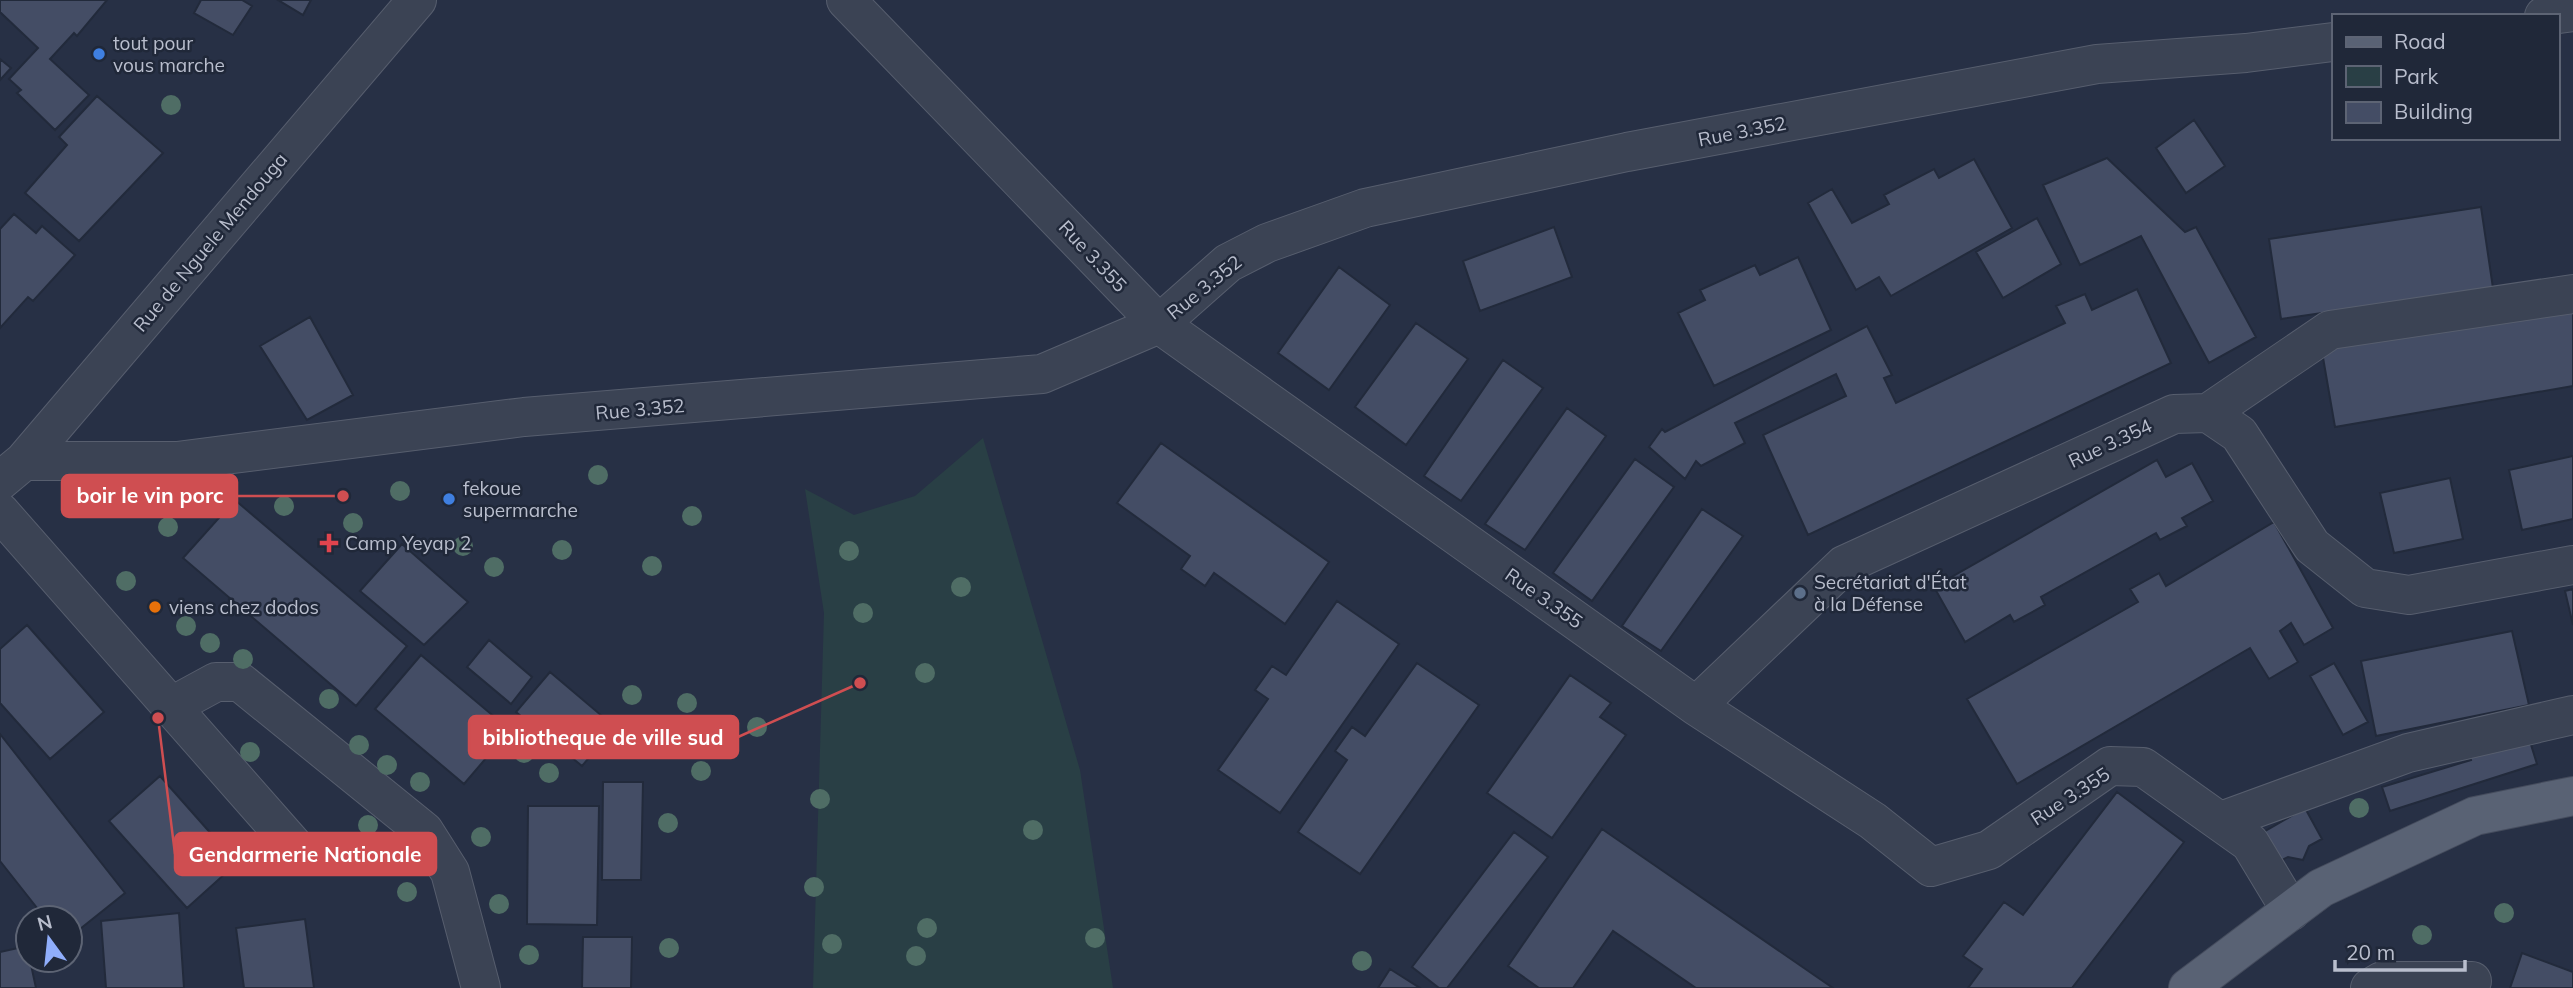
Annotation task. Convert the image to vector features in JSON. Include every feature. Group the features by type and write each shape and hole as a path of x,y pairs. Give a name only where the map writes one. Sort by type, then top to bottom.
{"main road":[{"path":"2188,988 2321,888 2475,816 2573,796"}],"street":[{"name":"Rue de Nguele Mendouga","path":"12,471 417,0"},
{"name":"Rue 3.355","path":"846,0 1159,324 1696,705 1873,821 1931,867 1989,850 2110,766 2143,767 2250,843 2291,911"},
{"name":"Rue 3.352","path":"12,471 177,461 524,417 1042,373 1159,324 1228,263 1267,243 1365,208 1627,152 2097,64 2246,53 2332,42"},
{"path":"2573,294 2330,330 2208,413 2239,434 2312,546 2365,588 2409,596 2573,565"},
{"name":"Rue 3.354","path":"1696,705 1844,565 2174,414 2208,413"},
{"path":"0,512 300,853"},
{"path":"170,707 216,681 240,682 424,831 450,872 481,988"},
{"path":"2221,821 2409,753 2573,715"},
{"path":"2370,988 2382,981 2472,981"}],"green space":[{"path":"983,438 1080,770 1113,988 813,988 824,613 805,489 854,515 915,496"}],"building":[{"path":"0,0 107,0 77,36 74,33 50,59 89,95 55,130 17,93 21,90 9,79 38,48 0,12"},
{"path":"201,0 242,0 252,6 233,35 194,13"},
{"path":"278,0 311,0 303,15"},
{"path":"0,59 11,68 0,80"},
{"path":"97,96 163,153 79,241 25,193 67,145 59,137"},
{"path":"2194,120 2225,166 2186,193 2156,148"},
{"path":"2107,158 2185,232 2196,227 2256,337 2209,363 2141,236 2080,265 2043,185"},
{"path":"1974,159 2012,228 1891,296 1879,277 1856,290 1808,203 1832,189 1852,223 1889,204 1884,195 1934,169 1939,178"},
{"path":"2481,207 2493,288 2281,319 2269,239"},
{"path":"14,214 36,233 42,226 75,255 33,301 28,297 0,328 0,229"},
{"path":"2037,218 2061,264 2003,298 1976,252"},
{"path":"1554,227 1572,277 1480,311 1463,261"},
{"path":"1798,257 1831,330 1714,386 1678,313 1705,300 1700,290 1755,265 1760,275"},
{"path":"1339,267 1390,305 1329,390 1278,353"},
{"path":"2137,289 2171,363 1808,535 1763,435 1846,396 1836,374 1735,423 1745,443 1701,466 1696,461 1685,479 1649,447 1662,429 1665,432 1867,326 1892,375 1884,378 1896,403 2065,323 2056,306 2085,294 2092,310"},
{"path":"2573,303 2573,386 2335,427 2321,346"},
{"path":"310,317 353,395 307,420 260,346"},
{"path":"1416,323 1468,359 1406,445 1355,407"},
{"path":"1503,360 1543,388 1461,501 1424,476"},
{"path":"1567,408 1606,436 1525,550 1485,524"},
{"path":"1161,443 1329,562 1285,624 1214,573 1205,586 1181,569 1190,556 1117,503"},
{"path":"2573,456 2573,519 2522,530 2509,470"},
{"path":"1635,459 1674,487 1592,601 1553,573"},
{"path":"2157,460 2166,477 2192,463 2213,501 2182,518 2187,526 2160,540 2156,533 2041,597 2045,605 2014,622 2010,615 1965,642 1934,587"},
{"path":"2450,478 2463,539 2394,553 2380,493"},
{"path":"235,500 407,646 356,706 183,558"},
{"path":"1702,509 1743,536 1661,651 1622,626"},
{"path":"2274,522 2333,628 2304,645 2291,623 2280,631 2298,662 2269,679 2250,648 2017,784 1967,699 2138,602 2130,589 2159,573 2166,586"},
{"path":"402,544 468,602 424,645 360,591"},
{"path":"2573,589 2573,625 2565,591"},
{"path":"1337,601 1399,644 1280,813 1218,770 1268,699 1255,690 1272,666 1286,675"},
{"path":"27,625 104,712 50,759 0,703 0,649"},
{"path":"2512,631 2529,705 2376,736 2361,661"},
{"path":"489,640 532,677 511,704 467,667"},
{"path":"421,655 510,730 464,784 375,709"},
{"path":"1417,663 1479,705 1360,874 1298,832 1347,760 1335,751 1352,727 1365,736"},
{"path":"2334,663 2368,722 2343,735 2310,676"},
{"path":"550,672 615,727 582,766 516,712"},
{"path":"1570,675 1611,703 1600,717 1626,735 1552,838 1487,793"},
{"path":"0,734 125,893 84,926 84,904 34,904 0,861"},
{"path":"2528,735 2537,764 2390,811 2382,787 2471,760 2469,754"},
{"path":"160,776 237,863 187,908 109,821"},
{"path":"603,782 643,782 641,880 602,880"},
{"path":"2117,792 2184,842 2072,988 1968,988 1982,969 1963,956 2004,902 2023,915"},
{"path":"528,806 599,806 597,925 527,924"},
{"path":"2305,808 2322,839 2309,846 2303,860 2288,857 2270,866 2255,837"},
{"path":"1602,829 1833,988 1696,988 1613,931 1573,988 1539,988 1508,966"},
{"path":"1514,832 1548,857 1447,988 1439,988 1412,967"},
{"path":"179,913 184,988 106,988 101,921"},
{"path":"305,919 314,988 244,988 236,928"},
{"path":"583,937 632,937 631,988 582,988"},
{"path":"14,949 14,974 33,974 36,988 0,988 0,952"},
{"path":"2522,953 2573,972 2573,988 2510,988"},
{"path":"1390,969 1420,988 1378,988"}],"place":[{"name":"tout pour vous marche","path":"99,54"},
{"name":"boir le vin porc","path":"343,496"},
{"name":"fekoue supermarche","path":"449,499"},
{"name":"Camp Yeyap 2","path":"329,543"},
{"name":"Secrétariat d'État à la Défense","path":"1800,593"},
{"name":"viens chez dodos","path":"155,607"},
{"name":"bibliotheque de ville sud","path":"860,683"},
{"name":"Gendarmerie Nationale","path":"158,718"}]}
